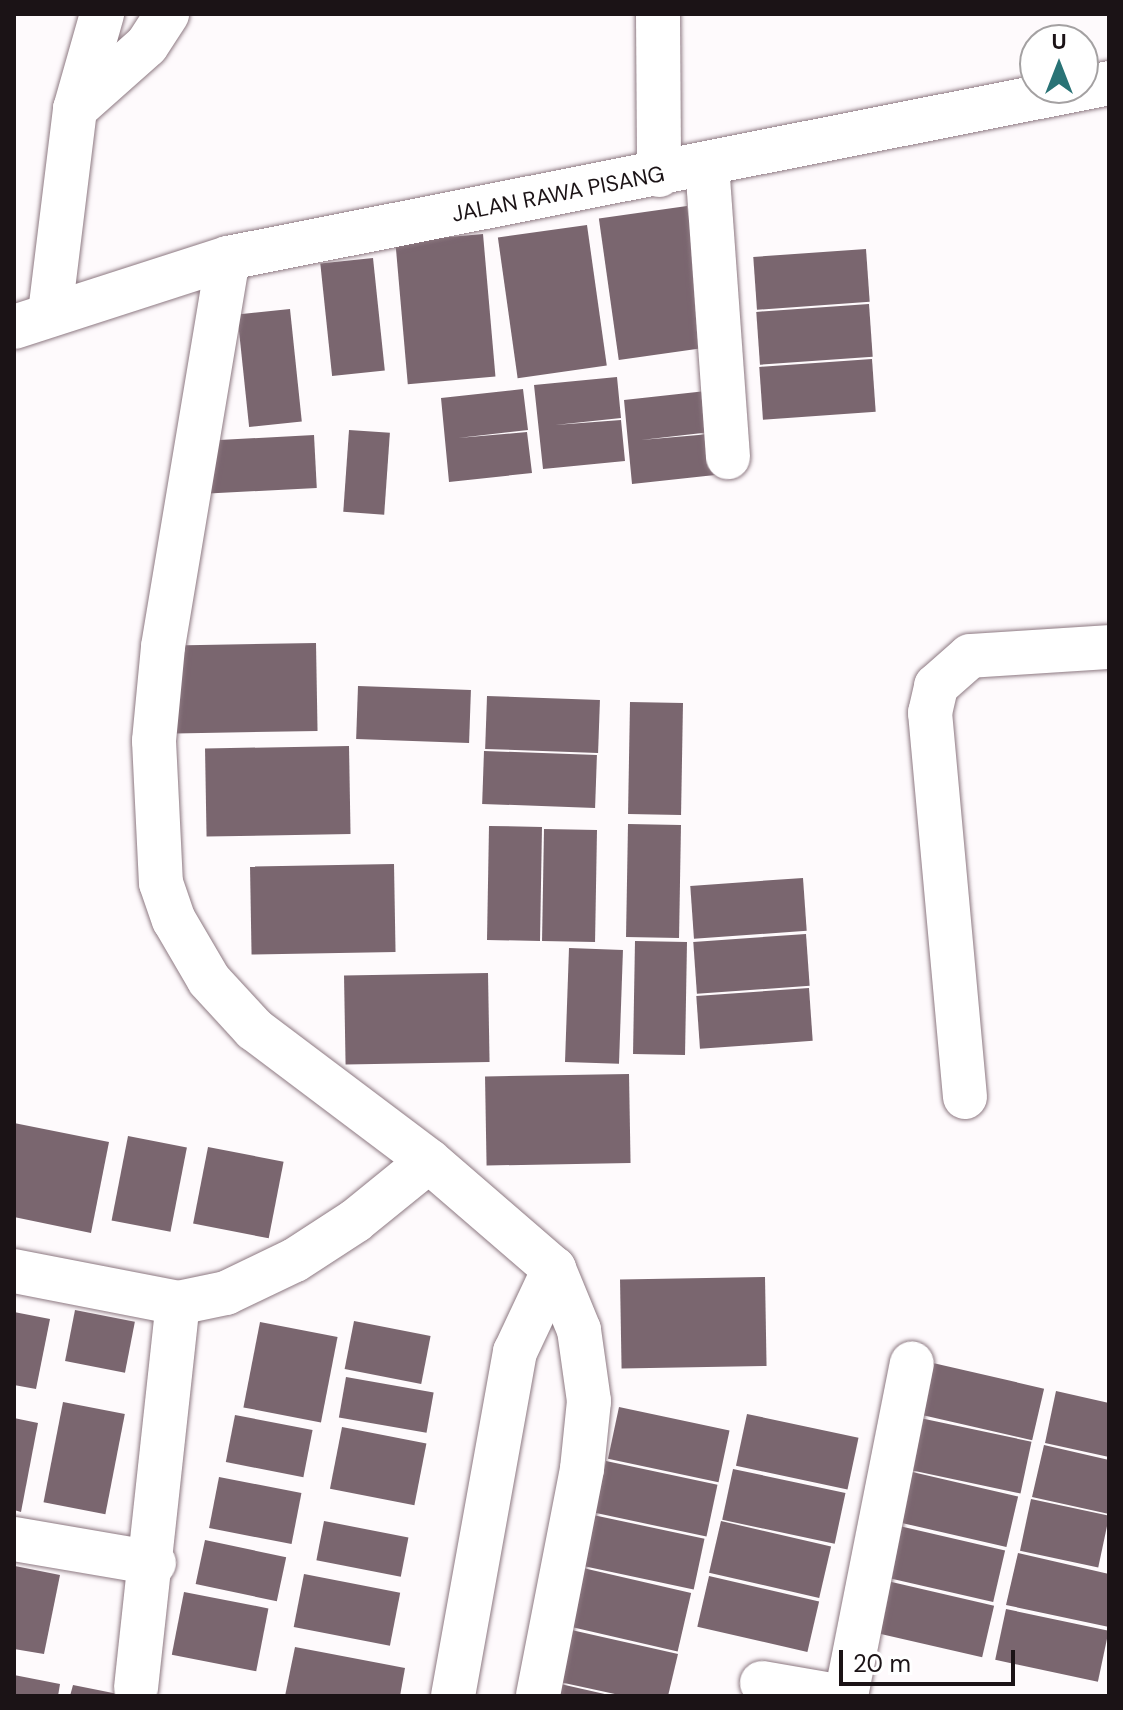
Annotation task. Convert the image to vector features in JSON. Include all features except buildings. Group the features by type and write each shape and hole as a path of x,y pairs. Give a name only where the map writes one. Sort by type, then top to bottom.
{"street":[{"path":"32,320 75,109 102,14"},
{"path":"75,109 147,45 167,14"},
{"path":"658,14 659,175"},
{"name":"JALAN RAWA PISANG","path":"32,320 228,258 659,175 1109,83"},
{"path":"707,164 728,457"},
{"path":"228,258 163,647 154,741 161,883 174,920 209,980 254,1029 429,1161 554,1269 579,1330 589,1401 582,1469 538,1696"},
{"path":"965,1097 930,713 936,686 970,656 1109,647"},
{"path":"14,1271 178,1303 226,1293 295,1260 355,1221 429,1161"},
{"path":"453,1696 515,1352 554,1269"},
{"path":"136,1688 154,1563 178,1303"},
{"path":"846,1696 912,1363"},
{"path":"14,1539 154,1563"},
{"path":"762,1683 837,1696"}]}
